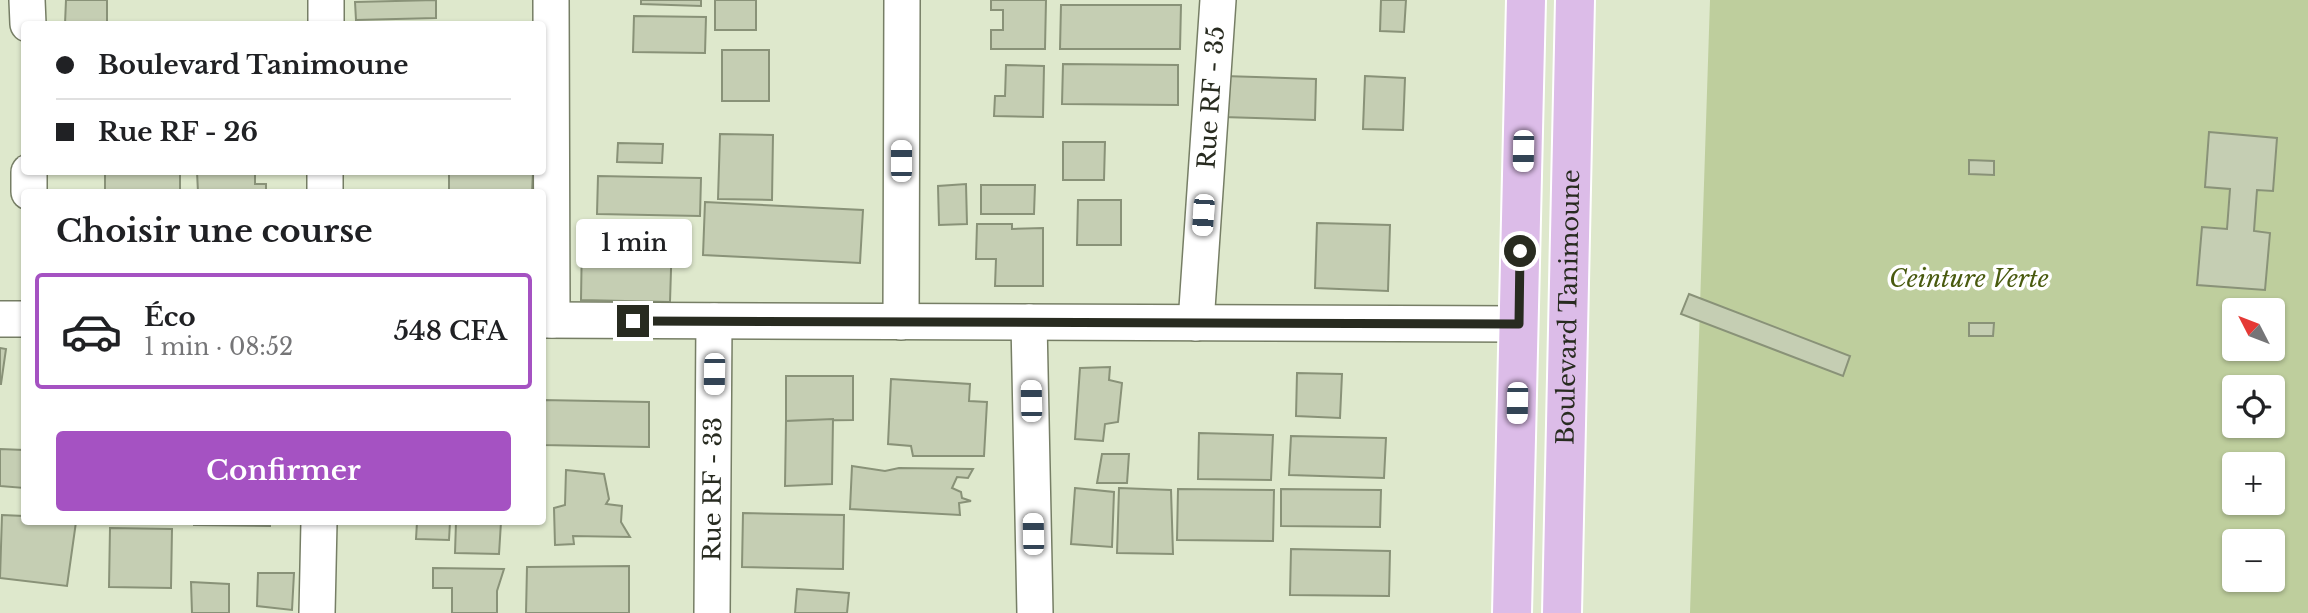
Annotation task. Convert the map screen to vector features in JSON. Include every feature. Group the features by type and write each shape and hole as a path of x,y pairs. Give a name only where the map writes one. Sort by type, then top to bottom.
{"main road":[{"name":"Boulevard Tanimoune","path":"1512,613 1526,0"},
{"name":"Boulevard Tanimoune","path":"1562,613 1575,0"},
{"path":"1521,226 1571,228"}],"street":[{"path":"27,0 28,21"},
{"path":"326,0 326,21"},
{"path":"551,0 547,320 1519,324"},
{"path":"901,322 902,0"},
{"name":"Rue RF - 35","path":"1196,323 1218,0"},
{"path":"0,319 21,319"},
{"name":"Rue RF - 33","path":"712,613 714,321"},
{"path":"1029,322 1035,613"},
{"path":"317,613 319,525"}],"green space":[{"name":"Ceinture Verte","path":"1710,0 2308,0 2308,613 1690,613"}],"building":[{"path":"66,0 107,0 107,21 65,21"},
{"path":"436,0 436,18 356,20 355,2"},
{"path":"641,0 701,0 701,6 641,4"},
{"path":"715,0 756,0 756,30 715,30"},
{"path":"991,0 1046,0 1045,49 991,49 991,30 1003,30 1003,10 991,10"},
{"path":"1381,0 1406,0 1404,32 1380,31"},
{"path":"1061,5 1181,5 1180,49 1060,49"},
{"path":"634,16 706,17 705,53 633,52"},
{"path":"722,50 769,50 769,101 722,101"},
{"path":"1063,64 1178,65 1178,105 1062,104"},
{"path":"1006,65 1044,66 1043,117 994,116 995,96 1005,96"},
{"path":"1224,76 1316,79 1315,120 1223,117"},
{"path":"1365,76 1405,78 1403,130 1363,129"},
{"path":"2209,132 2277,138 2273,191 2257,190 2254,231 2270,233 2265,290 2197,285 2202,227 2227,229 2230,189 2205,187"},
{"path":"720,134 773,135 772,200 718,199"},
{"path":"1063,142 1105,142 1104,180 1063,180"},
{"path":"618,143 663,144 662,163 617,162"},
{"path":"1969,160 1994,161 1994,175 1969,174"},
{"path":"105,175 180,175 180,189 105,189"},
{"path":"197,175 255,175 255,184 266,184 266,189 198,189"},
{"path":"449,175 533,175 532,189 449,189"},
{"path":"598,176 701,178 700,216 597,214"},
{"path":"966,184 967,224 939,225 938,186"},
{"path":"981,185 1035,185 1034,214 981,214"},
{"path":"1078,200 1121,200 1121,245 1077,245"},
{"path":"705,202 863,210 860,263 703,255"},
{"path":"1317,223 1390,225 1388,291 1315,288"},
{"path":"977,224 1012,224 1012,229 1043,228 1043,286 995,286 996,259 976,259"},
{"path":"582,237 672,238 670,302 581,300"},
{"path":"1689,294 1850,356 1843,376 1681,314"},
{"path":"1969,323 1994,323 1993,336 1969,336"},
{"path":"0,348 6,349 1,384 0,384"},
{"path":"1110,367 1109,380 1122,383 1118,422 1105,424 1103,441 1075,439 1080,368"},
{"path":"1297,373 1342,374 1340,418 1296,416"},
{"path":"786,376 853,376 853,420 786,421"},
{"path":"891,379 970,384 969,401 987,402 984,456 913,456 911,446 888,444"},
{"path":"546,400 649,402 649,447 546,445"},
{"path":"833,419 832,484 785,486 786,421"},
{"path":"1199,433 1273,435 1271,480 1198,479"},
{"path":"1291,436 1386,438 1384,478 1289,475"},
{"path":"0,449 21,450 21,488 0,486"},
{"path":"1102,454 1129,454 1127,483 1097,483"},
{"path":"852,466 885,471 899,468 973,469 968,478 957,477 952,488 961,492 962,498 971,501 959,503 960,515 850,509"},
{"path":"566,470 604,474 609,499 606,504 622,506 621,522 630,537 573,536 574,544 555,545 554,508 565,505"},
{"path":"1075,488 1114,492 1112,547 1071,544"},
{"path":"1119,488 1171,490 1173,554 1117,553"},
{"path":"1178,489 1274,490 1273,541 1177,540"},
{"path":"1281,489 1381,490 1380,527 1281,526"},
{"path":"743,513 844,515 843,569 742,567"},
{"path":"2,515 21,516 21,525 76,525 67,586 0,578"},
{"path":"194,525 270,525 270,526"},
{"path":"417,525 450,525 449,540 416,539"},
{"path":"456,525 501,525 499,554 455,553"},
{"path":"110,528 172,529 171,588 109,587"},
{"path":"1291,549 1390,551 1389,596 1290,595"},
{"path":"629,566 629,613 526,613 527,567"},
{"path":"433,568 504,569 497,591 497,613 452,613 452,588 433,588"},
{"path":"258,573 294,573 292,610 257,606"},
{"path":"191,582 229,584 229,613 192,613"},
{"path":"797,589 849,593 847,613 795,613"}],"route":[{"path":"633,321 1519,324 1520,251"}]}
